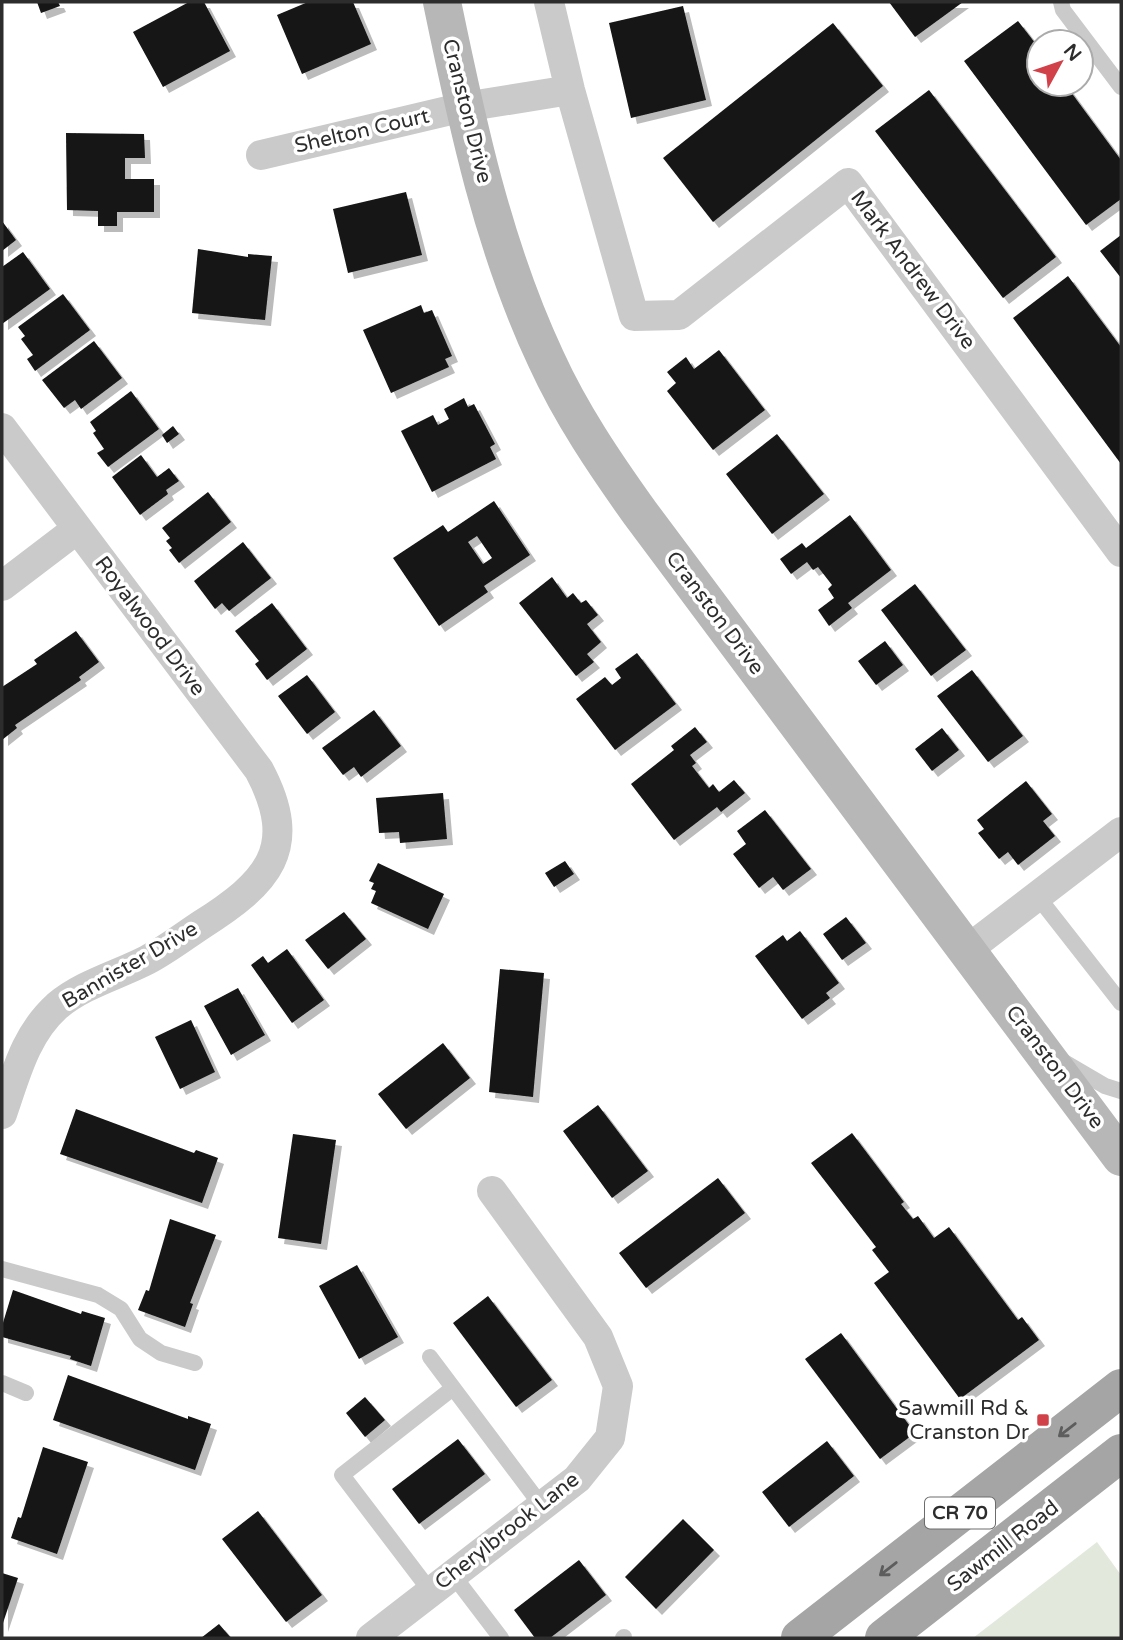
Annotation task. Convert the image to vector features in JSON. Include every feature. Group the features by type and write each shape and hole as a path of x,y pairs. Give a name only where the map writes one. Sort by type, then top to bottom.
{"main road":[{"name":"CR 70","path":"800,1638 1121,1388"},
{"name":"Sawmill Road","path":"884,1638 1121,1453"}],"street":[{"name":"Cranston Drive","path":"442,2 464,107 512,279 546,360 579,421 640,513 1121,1157"},
{"name":"Mark Andrew Drive","path":"549,2 570,90 634,316 679,315 848,183 1121,552"},
{"path":"464,107 570,90"},
{"name":"Shelton Court","path":"261,155 464,107"},
{"name":"Royalwood Drive","path":"2,428 259,770 275,800 278,833"},
{"path":"2,586 78,529"},
{"path":"967,950 1121,832"},
{"name":"Bannister Drive","path":"2,1114 22,1055 36,1027 69,998 148,959 252,890 270,864 278,833"},
{"name":"Cherylbrook Lane","path":"371,1638 577,1479 611,1438 618,1386 598,1337 492,1191"}],"lane":[{"path":"1061,2 1063,10 1121,87"},
{"path":"1038,897 1121,1003"},
{"path":"1032,1036 1058,1059 1105,1086 1121,1091"},
{"path":"2,1269 98,1295 121,1309 140,1339 161,1353 195,1363"},
{"path":"430,1357 541,1505"},
{"path":"2,1383 26,1393"},
{"path":"453,1388 342,1475 442,1583 501,1638"}],"shaded area":[{"path":"1097,1542 1121,1575 1121,1638 973,1638"}],"building":[{"path":"37,2 58,2 60,6 41,13"},
{"path":"189,2 204,2 230,51 163,87 133,32"},
{"path":"308,2 353,2 371,44 302,74 277,15"},
{"path":"889,2 963,2 915,37"},
{"path":"683,6 706,100 631,118 609,23"},
{"path":"1018,21 1025,30 1025,98 1075,98 1121,160 1121,199 1086,225 964,61"},
{"path":"833,23 883,86 713,222 663,158"},
{"path":"929,90 1056,257 1003,298 875,131"},
{"path":"66,133 144,134 145,158 125,158 125,179 154,179 154,212 117,212 117,226 98,226 98,211 67,210"},
{"path":"406,192 422,255 348,273 333,209"},
{"path":"2,221 16,240 2,251"},
{"path":"1121,235 1121,278 1100,251"},
{"path":"198,249 248,257 248,254 272,256 265,320 192,313"},
{"path":"23,252 50,289 2,324 2,267"},
{"path":"1068,276 1121,347 1121,464 1013,318"},
{"path":"63,294 90,330 35,371 27,359 33,355 21,339 25,336 18,327"},
{"path":"421,305 424,313 432,310 452,356 445,359 449,367 391,393 363,330"},
{"path":"94,341 122,378 81,409 75,400 64,408 42,380"},
{"path":"719,350 765,410 713,450 667,391 676,383 667,372 686,357 694,369"},
{"path":"131,391 159,429 108,467 97,453 104,449 93,433 96,431 90,422"},
{"path":"464,398 468,407 474,404 495,444 490,447 496,459 432,492 401,431 433,415 438,425 449,419 444,409"},
{"path":"173,426 179,434 167,443 162,435"},
{"path":"777,434 824,494 772,534 726,474"},
{"path":"141,455 157,477 169,468 179,481 166,490 168,494 140,515 112,477"},
{"path":"208,492 231,522 179,563 169,550 172,548 166,541 170,538 162,528"},
{"path":"494,501 530,555 484,586 488,592 439,626 393,558 443,525 448,532","holes":["477,536 492,558 483,564 468,542"]},
{"path":"850,515 891,570 848,603 852,608 829,626 818,610 834,598 828,589 832,585 818,567 813,570 807,562 791,574 780,559 802,543 806,548"},
{"path":"243,542 271,578 229,611 222,603 215,609 194,581"},
{"path":"552,577 567,598 573,593 581,603 586,600 598,615 587,624 601,642 587,654 594,662 576,676 519,603"},
{"path":"915,584 966,650 931,676 881,610"},
{"path":"272,603 307,649 267,680 255,664 259,661 235,631"},
{"path":"76,631 99,662 79,677 81,680 15,725 17,728 2,740 2,687 37,664 34,660"},
{"path":"885,641 903,665 876,685 858,661"},
{"path":"637,653 676,704 615,750 576,699 605,677 612,685 621,678 615,669"},
{"path":"972,670 1023,736 988,762 937,696"},
{"path":"307,675 335,712 307,734 278,696"},
{"path":"374,710 401,746 361,777 354,767 343,775 322,748"},
{"path":"695,727 707,742 690,755 696,763 692,766 709,788 713,784 719,792 734,780 745,793 721,812 717,807 674,840 631,784 674,750 671,746"},
{"path":"942,728 959,750 932,771 915,749"},
{"path":"1026,781 1052,814 1043,821 1055,836 1018,865 1008,852 999,859 978,833 984,829 977,820"},
{"path":"443,793 447,839 400,843 399,832 379,833 376,798"},
{"path":"765,810 811,869 783,890 773,877 759,888 733,854 746,844 737,831"},
{"path":"565,861 574,874 554,887 545,873"},
{"path":"378,863 444,894 428,929 371,903 376,891 371,889 374,883 369,881"},
{"path":"344,912 366,939 328,969 305,940"},
{"path":"846,917 866,943 842,960 823,934"},
{"path":"800,931 839,983 826,993 830,998 802,1019 755,956 783,935 787,941"},
{"path":"287,949 324,1000 292,1023 251,965 263,956 268,963"},
{"path":"500,969 544,973 533,1097 489,1092"},
{"path":"238,988 265,1035 231,1055 204,1006"},
{"path":"191,1020 215,1072 180,1089 155,1037"},
{"path":"443,1043 470,1078 406,1129 378,1094"},
{"path":"598,1105 648,1171 612,1198 563,1131"},
{"path":"76,1109 194,1153 196,1150 218,1158 202,1203 60,1154"},
{"path":"852,1133 904,1202 901,1204 913,1219 918,1216 934,1238 949,1227 1018,1320 1022,1317 1039,1340 960,1399 874,1283 889,1272 872,1250 876,1247 811,1163"},
{"path":"293,1134 336,1140 321,1244 278,1238"},
{"path":"718,1178 745,1213 646,1288 619,1253"},
{"path":"170,1219 216,1235 190,1303 193,1304 185,1327 138,1310 146,1290 149,1291"},
{"path":"357,1265 398,1337 359,1359 319,1286"},
{"path":"13,1290 81,1314 82,1311 105,1318 91,1366 70,1359 71,1356 2,1337 2,1326"},
{"path":"488,1296 552,1380 516,1407 453,1323"},
{"path":"841,1333 915,1433 880,1459 805,1359"},
{"path":"68,1375 188,1419 188,1416 211,1424 195,1470 53,1420"},
{"path":"365,1397 385,1420 365,1437 346,1413"},
{"path":"458,1439 485,1474 419,1524 392,1489"},
{"path":"827,1441 854,1476 789,1527 762,1492"},
{"path":"43,1447 88,1462 57,1554 11,1538 18,1517 21,1518"},
{"path":"258,1511 322,1595 286,1622 222,1539"},
{"path":"683,1519 714,1550 656,1609 625,1577"},
{"path":"579,1560 606,1595 550,1638 535,1638 514,1610"},
{"path":"2,1573 18,1578 2,1626"},
{"path":"219,1624 231,1638 201,1638"}],"place":[{"name":"Sawmill Rd & Cranston Dr","path":"1043,1420"}]}
